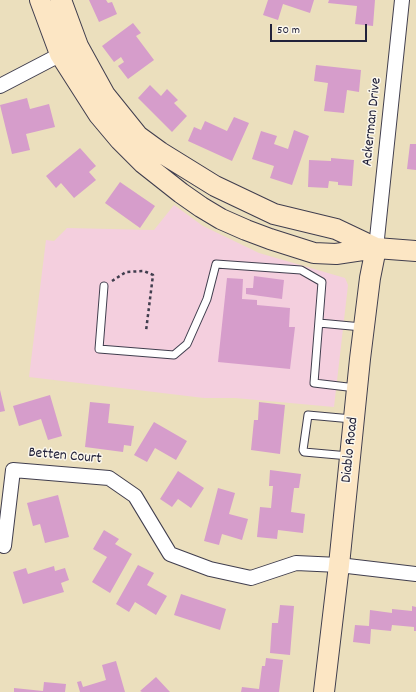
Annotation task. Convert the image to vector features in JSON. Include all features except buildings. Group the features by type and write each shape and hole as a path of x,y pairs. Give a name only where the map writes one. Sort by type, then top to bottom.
{"street":[{"path":"40,0 69,50 99,115 120,140 143,163 162,179 201,207 221,219 246,230 314,253 336,254 376,248 416,251"},
{"path":"61,0 69,50 138,136 160,152 215,186 274,214 336,229 376,248"},
{"name":"Ackerman Drive","path":"376,248 402,0"},
{"path":"0,86 69,50"},
{"name":"Diablo Road","path":"324,692 339,565 356,388 370,278 376,248"},
{"name":"Betten Court","path":"4,546 13,470 109,478 135,496 170,554 210,570 251,578 296,562 339,565"},
{"path":"339,565 416,574"}],"lane":[{"path":"104,286 99,350 174,355 187,344 207,299 216,264 301,270 322,282 314,383 356,388"},
{"path":"319,323 364,328"},
{"path":"350,456 304,452 302,450 308,415 354,419"}],"path":[{"path":"104,286 126,272 144,271 153,275 146,331"}],"shaded area":[{"path":"174,205 203,226 259,253 345,278 348,285 334,407 235,398 204,398 29,377 46,240 54,241 67,228 154,230"}]}
